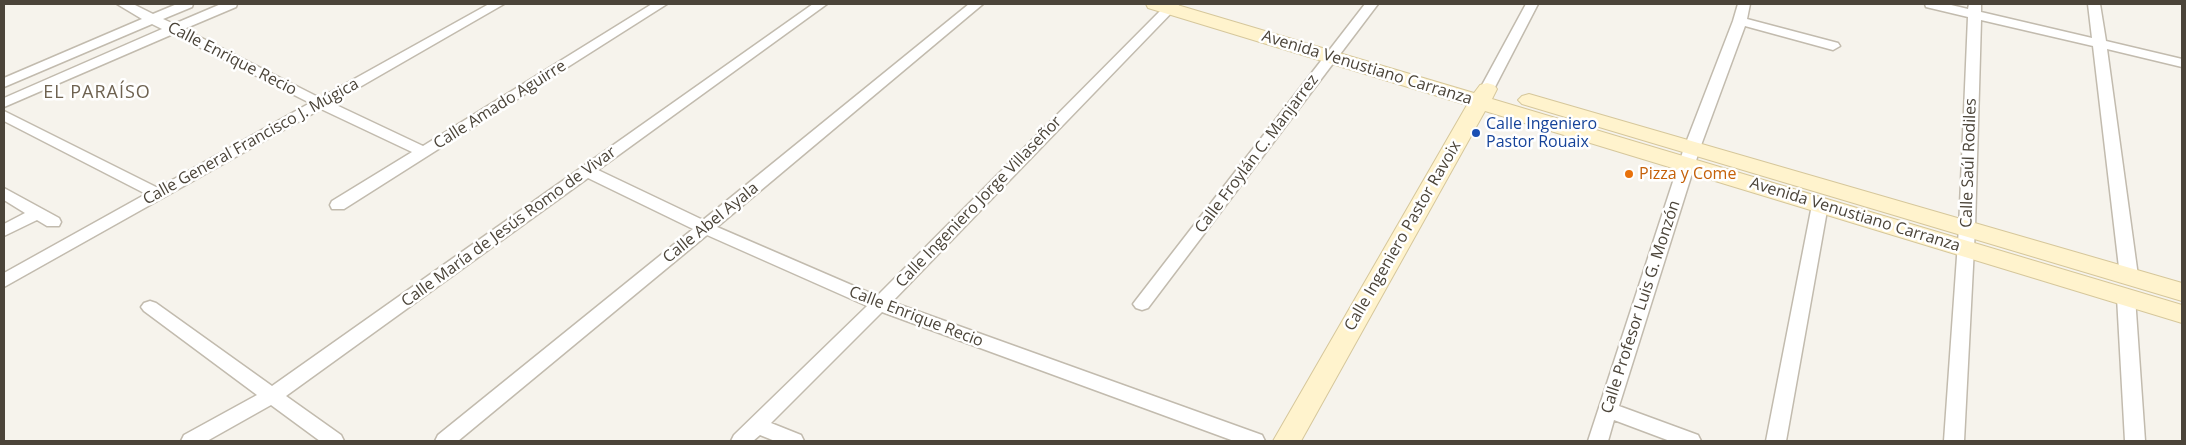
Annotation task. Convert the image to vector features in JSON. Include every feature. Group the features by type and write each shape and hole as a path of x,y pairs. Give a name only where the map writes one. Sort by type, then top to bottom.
{"street":[{"name":"Calle Enrique Recio","path":"123,4 320,103 424,152"},
{"path":"4,83 187,4"},
{"path":"4,104 231,4"},
{"name":"Calle General Francisco J. Múgica","path":"4,281 498,4"},
{"name":"Calle Amado Aguirre","path":"338,205 661,4"},
{"name":"Calle María de Jesús Romo de Vivar","path":"191,441 273,395 821,4"},
{"name":"Calle Abel Ayala","path":"445,441 977,4"},
{"name":"Avenida Venustiano Carranza","path":"1204,4 1335,50"},
{"name":"Calle Froylán C. Manjarrez","path":"1142,304 1372,4"},
{"name":"Calle Ingeniero Pastor Ravoix","path":"1287,441 1484,95 1532,4"},
{"name":"Calle Profesor Luis G. Monzón","path":"1598,441 1690,156 1740,21 1744,4"},
{"path":"1931,4 1975,9 2098,44 2182,64"},
{"path":"2094,4 2128,287 2135,441"},
{"name":"Avenida Venustiano Carranza","path":"1166,5 1335,50 2128,287 2182,314"},
{"name":"Calle Ingeniero Jorge Villaseñor","path":"741,441 879,304 1166,5"},
{"name":"Calle Saúl Rodiles","path":"1954,441 1966,238 1975,9"},
{"path":"1740,21 1833,46"},
{"path":"4,115 158,194"},
{"name":"Avenida Venustiano Carranza","path":"1690,156 1820,205 1966,238"},
{"name":"Calle Enrique Recio","path":"587,171 705,228 879,304 1254,441"},
{"path":"4,193 53,222"},
{"path":"1776,441 1820,205"},
{"path":"4,231 37,213"},
{"name":"Avenida Venustiano Carranza","path":"2128,287 2182,292"},
{"path":"150,308 273,395 334,441"},
{"path":"1607,409 1691,441"},
{"path":"757,425 794,441"}],"place":[{"name":"Calle Ingeniero Pastor Rouaix","path":"1476,133"},
{"name":"Pizza y Come","path":"1629,174"}],"district":[{"name":"EL PARAÍSO","path":"97,93"}]}
